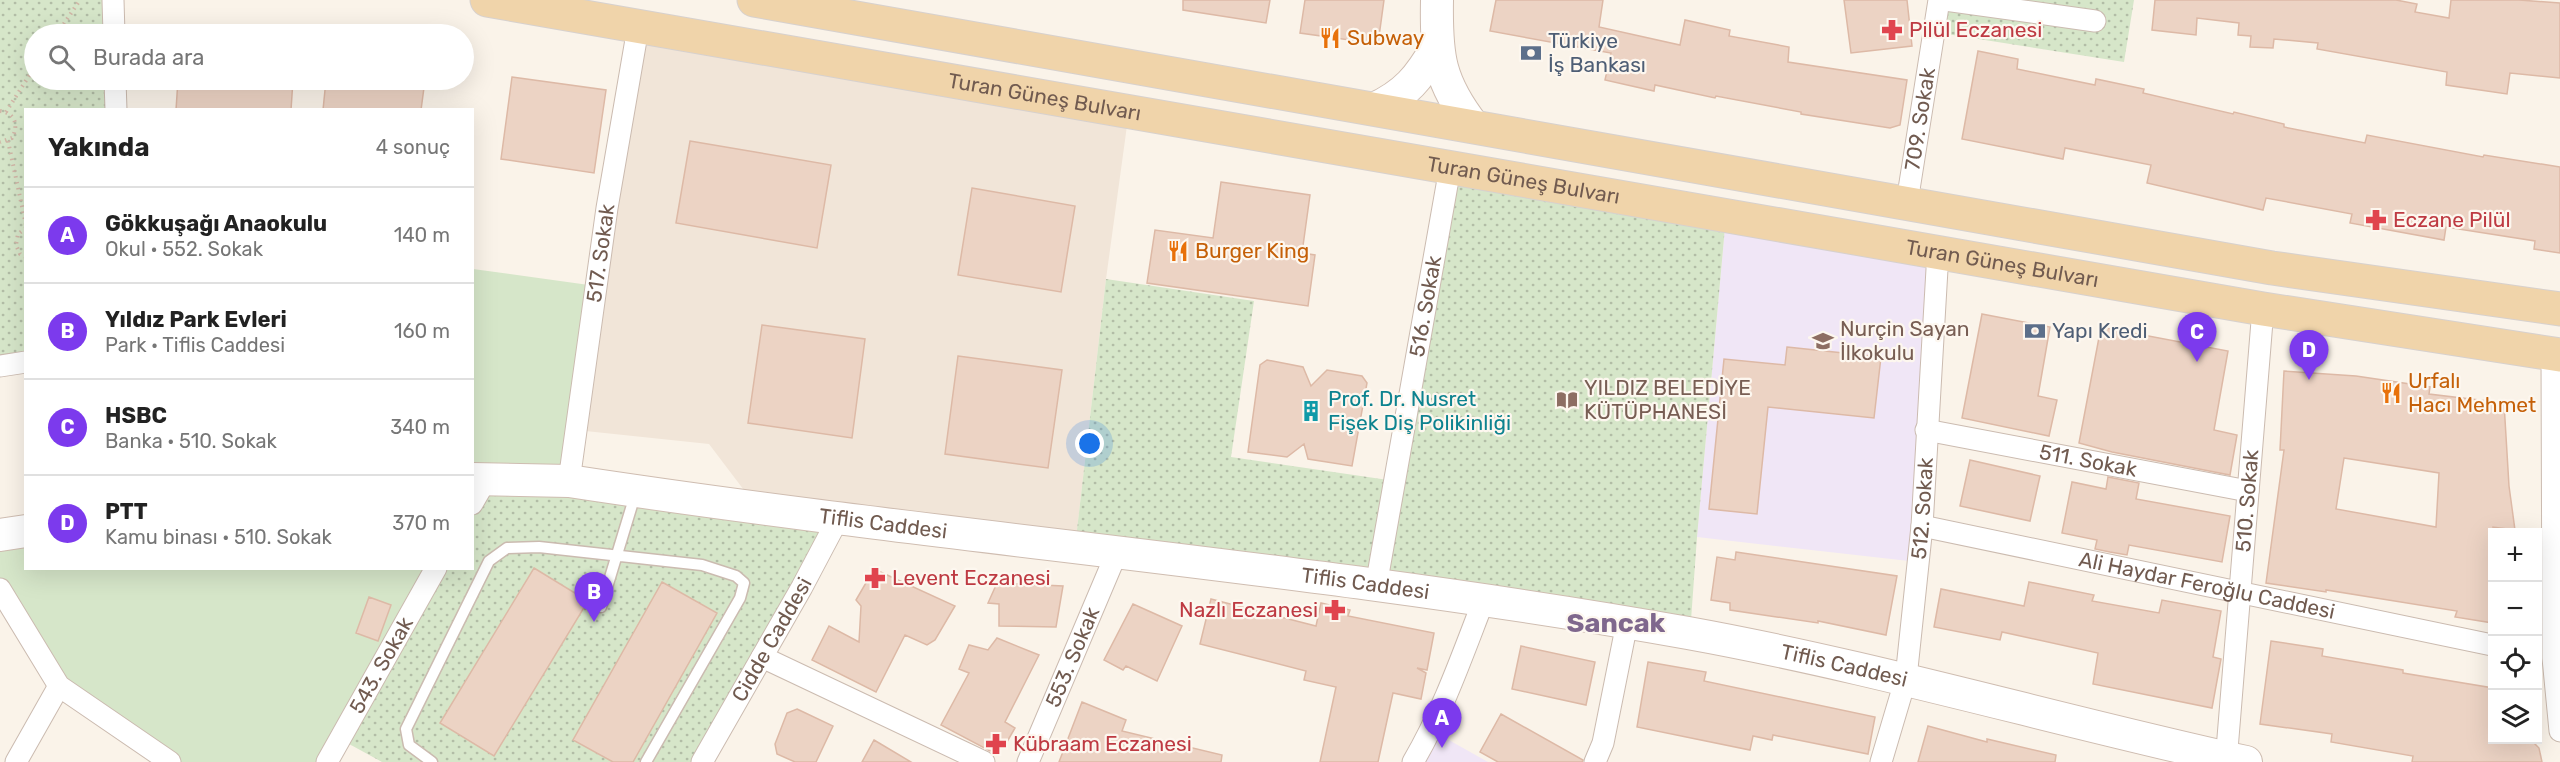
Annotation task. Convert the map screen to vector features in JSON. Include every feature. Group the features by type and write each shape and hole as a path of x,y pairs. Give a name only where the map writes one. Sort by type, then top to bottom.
{"main road":[{"name":"Turan Güneş Bulvarı","path":"487,0 2263,309 2556,355"},
{"name":"Turan Güneş Bulvarı","path":"754,0 873,10 1474,128 1907,202 2272,268 2560,309"}],"street":[{"path":"113,0 114,24"},
{"path":"1437,0 1437,46 1443,75 1451,96 1474,128"},
{"name":"709. Sokak","path":"1907,202 1939,0"},
{"path":"1945,0 2095,21"},
{"name":"517. Sokak","path":"569,482 608,208 638,28"},
{"path":"1374,110 1398,98 1412,84 1437,46"},
{"path":"115,90 116,108"},
{"name":"516. Sokak","path":"1376,586 1449,168"},
{"name":"512. Sokak","path":"1881,762 1906,678 1922,526 1938,252"},
{"name":"510. Sokak","path":"2233,761 2239,594 2263,309"},
{"path":"2556,355 2557,490 2550,657 2560,731"},
{"path":"0,366 24,362"},
{"name":"511. Sokak","path":"1926,430 2248,491"},
{"name":"Tiflis Caddesi","path":"477,487 569,482 1376,586 1627,623 1690,633 1906,678 2233,761"},
{"name":"Cidde Caddesi","path":"702,762 839,517"},
{"name":"Ali Haydar Feroğlu Caddesi","path":"1922,526 2239,594 2488,644"},
{"path":"0,535 24,531"},
{"name":"553. Sokak","path":"1028,762 1117,552"},
{"name":"543. Sokak","path":"327,762 435,570"},
{"path":"0,589 59,686 170,762"},
{"path":"1413,762 1429,735 1484,602"},
{"path":"1595,762 1603,743 1627,623"},
{"path":"762,657 984,762"},
{"path":"16,762 59,686"}],"lane":[{"path":"601,607 636,492"},
{"path":"432,762 409,745 406,729 489,561 507,548 539,547 702,565 736,576 744,583 740,598 646,762"}],"path":[{"path":"64,24 80,0"},
{"path":"6,112 24,84"},
{"path":"0,111 6,112 14,119 16,129 8,141 24,217"},
{"path":"0,142 8,141"},
{"path":"24,228 18,234 16,244 20,254 24,256"}],"shaded area":[{"path":"638,28 1129,111 1106,279 1075,547 756,506 709,444 576,430"},
{"name":"Nurçin Sayan İlkokulu","path":"1726,216 1938,252 1918,562 1697,537"},
{"path":"1431,730 1488,762 1413,762"}],"green space":[{"path":"0,0 113,0 114,24 24,24 24,90 115,90 116,108 24,108 24,362 0,366"},
{"path":"1939,0 2134,0 2124,62 1934,32"},
{"path":"1450,168 1726,216 1690,634 1075,547 1106,279 1254,301 1231,457 1395,481"},
{"path":"474,269 596,286 569,481 474,504"},
{"path":"487,478 839,517 702,762 382,762 340,739 435,570 474,570 474,502"},
{"path":"24,531 24,570 435,570 327,762 170,762 59,686 0,589 0,535"}],"building":[{"path":"1183,0 1270,0 1266,23 1183,10"},
{"path":"1305,0 1384,0 1378,44 1300,33"},
{"path":"1496,0 1603,0 1599,27 1680,45 1685,20 1730,30 1729,36 1789,47 1788,62 1907,80 1900,125 1890,128 1801,114 1801,112 1716,96 1715,98 1655,85 1654,91 1605,80 1611,53 1490,31"},
{"path":"1844,0 1907,0 1912,46 1851,53"},
{"path":"2155,0 2396,0 2417,4 2415,12 2449,18 2451,0 2519,0 2560,3 2560,78 2510,73 2507,94 2446,85 2447,72 2317,49 2318,43 2274,39 2273,48 2250,47 2251,36 2238,35 2239,23 2197,18 2196,35 2152,30"},
{"path":"1978,51 2018,59 2017,69 2095,85 2096,79 2144,89 2143,93 2284,124 2284,127 2365,143 2367,135 2483,157 2484,155 2560,167 2560,253 2534,249 2535,241 2446,227 2444,240 2350,223 2352,214 2266,198 2263,210 2147,183 2151,165 2065,148 2063,159 1962,139"},
{"path":"512,77 606,90 594,173 501,159"},
{"path":"177,90 292,90 291,108 176,108"},
{"path":"325,90 424,90 421,108 323,108"},
{"path":"690,141 831,165 817,248 676,223"},
{"path":"1221,182 1310,195 1302,253 1315,255 1308,306 1147,283 1155,230 1213,238"},
{"path":"972,188 1075,206 1061,292 958,275"},
{"path":"1982,314 2050,327 2038,396 2057,400 2049,436 1962,418"},
{"path":"762,325 865,339 852,438 748,423"},
{"path":"2101,327 2228,351 2214,430 2237,435 2230,475 2112,452 2079,443"},
{"path":"1787,347 1881,357 1874,418 1768,407 1757,514 1709,509 1724,359 1785,365"},
{"path":"958,356 1062,370 1048,468 945,454"},
{"name":"Prof. Dr. Nusret Fişek Diş Polikinliği","path":"1267,360 1303,367 1311,386 1327,370 1362,376 1367,383 1352,466 1308,459 1304,444 1287,457 1248,452 1260,365"},
{"path":"2284,371 2356,376 2430,387 2429,394 2504,403 2509,486 2515,528 2488,528 2488,622 2455,617 2457,611 2266,583 2284,450 2280,450","holes":["2344,458 2439,473 2436,527 2336,509"]},
{"path":"1970,460 2040,476 2030,521 1960,506"},
{"path":"2108,477 2139,483 2136,499 2230,516 2222,562 2129,545 2127,555 2110,552 2095,549 2097,540 2062,533 2072,482 2106,489"},
{"path":"1736,552 1897,576 1886,635 1818,621 1818,623 1730,610 1730,603 1711,600 1717,557 1735,560"},
{"path":"534,568 588,601 494,756 440,723"},
{"path":"874,569 955,606 935,640 927,645 905,635 876,692 812,660 829,626 859,642 861,606 856,600"},
{"path":"662,582 717,613 633,762 613,762 573,740"},
{"path":"2029,582 2094,595 2092,601 2159,613 2162,600 2221,611 2213,657 2221,659 2212,708 2093,684 2098,653 2002,632 2000,640 1934,627 1941,589 2024,606"},
{"path":"997,583 1063,586 1056,627 999,626 999,604 988,603"},
{"path":"369,597 391,605 378,641 356,633"},
{"path":"1211,599 1316,626 1321,603 1350,610 1348,616 1434,633 1427,670 1417,668 1426,673 1421,699 1393,693 1378,762 1320,762 1336,687 1304,680 1306,671 1200,644"},
{"path":"1133,604 1182,626 1157,681 1126,666 1123,670 1104,660"},
{"path":"997,638 1039,655 1005,722 1015,728 1004,747 990,751 941,725 969,673 959,669 969,645 988,650"},
{"path":"2271,641 2323,649 2322,656 2488,687 2488,744 2535,744 2539,748 2542,762 2412,762 2413,756 2331,742 2332,734 2260,724"},
{"path":"1521,646 1595,662 1586,705 1512,689"},
{"path":"1648,662 1706,672 1704,681 1875,717 1868,754 1773,735 1772,740 1753,736 1750,750 1637,727"},
{"path":"1082,702 1126,720 1122,731 1222,755 1221,762 1059,762"},
{"path":"797,709 833,726 816,762 795,762 777,754 775,744 787,713"},
{"path":"1501,714 1583,760 1582,762 1498,762 1480,752"},
{"path":"1928,726 1987,742 1987,739 2056,755 2055,762 1918,762"},
{"path":"874,740 911,762 862,762"}],"place":[{"name":"Pilül Eczanesi","path":"1892,30"},
{"name":"Subway","path":"1330,38"},
{"name":"Türkiye İş Bankası","path":"1531,53"},
{"name":"Eczane Pilül","path":"2376,220"},
{"name":"Burger King","path":"1178,251"},
{"name":"Yapı Kredi","path":"2035,331"},
{"name":"Nurçin Sayan İlkokulu","path":"1823,341"},
{"name":"HSBC","path":"2197,362"},
{"name":"PTT","path":"2309,380"},
{"name":"Urfalı Hacı Mehmet","path":"2391,393"},
{"name":"YILDIZ BELEDİYE KÜTÜPHANESİ","path":"1567,400"},
{"name":"Prof. Dr. Nusret Fişek Diş Polikinliği","path":"1311,411"},
{"name":"Levent Eczanesi","path":"875,578"},
{"name":"Nazlı Eczanesi","path":"1335,610"},
{"name":"Yıldız Park Evleri","path":"594,622"},
{"name":"Kübraam Eczanesi","path":"996,744"},
{"name":"Gökkuşağı Anaokulu","path":"1442,748"}],"district":[{"name":"Sancak","path":"1616,623"}]}
